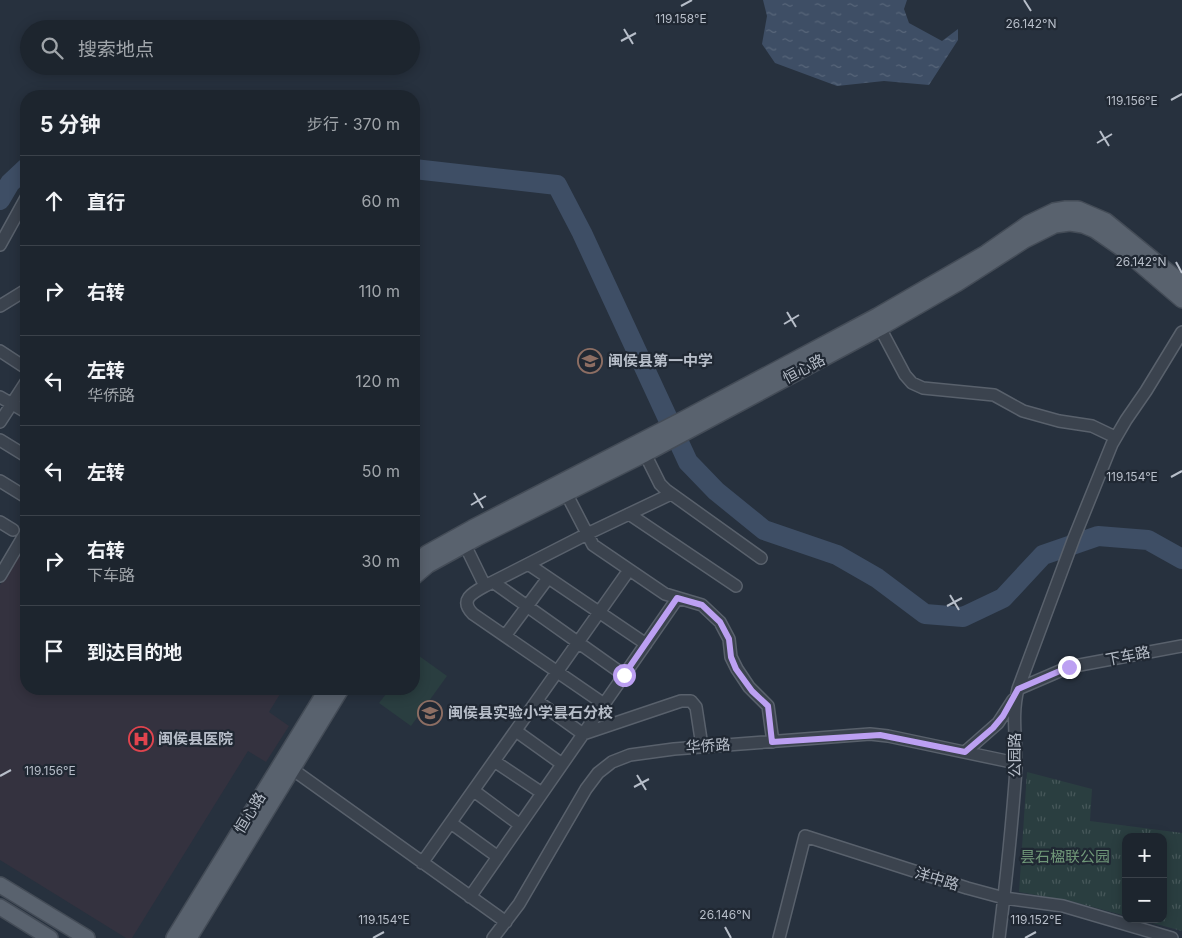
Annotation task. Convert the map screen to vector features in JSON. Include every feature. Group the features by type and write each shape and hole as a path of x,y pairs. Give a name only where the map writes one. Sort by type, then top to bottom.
{"main road":[{"name":"恒心路","path":"420,559 457,536 685,425 986,253 1029,223 1054,211 1078,209 1106,221 1182,283"},
{"name":"恒心路","path":"685,425 880,328 958,283 1025,240 1055,225 1083,225 1096,230 1107,237 1182,300"},
{"name":"恒心路","path":"420,572 428,565 465,544 644,454 663,437"},
{"name":"恒心路","path":"174,938 323,695"},
{"name":"恒心路","path":"189,938 338,695"},
{"path":"0,885 87,938"},
{"path":"0,907 50,938"}],"street":[{"path":"0,245 20,209"},
{"path":"0,306 20,294"},
{"path":"880,328 908,380 917,386 928,389 994,395 1023,411 1059,421 1092,426 1115,438"},
{"name":"公园路","path":"999,938 1010,847 1016,763 1014,709 1018,689 1074,538 1115,438 1182,332"},
{"path":"0,351 20,364"},
{"path":"0,422 20,391"},
{"path":"0,397 20,409"},
{"path":"0,440 20,452"},
{"path":"644,454 660,484 671,494 761,558"},
{"path":"0,482 20,494"},
{"path":"566,493 593,545 665,594 702,605 720,622 729,639 731,657 736,669 752,691 768,706 772,742"},
{"path":"604,704 473,614 467,606 469,597 489,584 528,564 671,494"},
{"path":"629,514 736,586"},
{"path":"0,522 13,530"},
{"path":"0,576 20,542"},
{"path":"465,544 489,584 527,606 624,675"},
{"path":"528,564 646,644"},
{"path":"422,863 629,570"},
{"path":"505,636 548,578"},
{"path":"470,897 677,598"},
{"name":"下车路","path":"1018,689 1069,667 1182,646"},
{"path":"965,752 993,728 1003,716 1018,689"},
{"path":"583,734 686,700 691,701 696,707 702,746"},
{"path":"537,701 583,734"},
{"path":"516,731 562,764"},
{"name":"华侨路","path":"493,938 519,904 586,789 604,767 620,758 630,755 702,746 880,735 1016,763"},
{"path":"494,762 542,793"},
{"path":"292,769 506,922"},
{"path":"474,791 520,824"},
{"path":"451,823 498,857"},
{"name":"洋中路","path":"779,938 806,836 942,881 1004,898 1063,906 1172,938"}],"shaded area":[{"name":"闽侯县医院","path":"20,551 20,695 279,695 269,712 289,726 266,762 248,751 132,938 126,938 0,860 0,585"}],"green space":[{"path":"420,657 447,676 411,726 379,703 385,695 420,695"},
{"name":"昙石楹联公园","path":"1027,772 1092,789 1090,821 1182,833 1182,931 1153,923 1167,923 1167,833 1122,833 1122,915 1074,902 1019,892"}],"water":[{"path":"763,0 907,0 904,9 909,23 942,41 958,29 958,40 929,85 884,81 837,86 775,63 762,44 767,16"}],"waterway":[{"path":"420,170 557,185 582,233 688,462 716,491 764,530 837,555 877,578 925,614 963,617 1003,598 1043,555 1098,536 1148,540 1182,559"},
{"path":"0,200 10,183 20,174"}],"place":[{"name":"闽侯县第一中学","path":"590,361"},
{"name":"闽侯县实验小学昙石分校","path":"430,713"},
{"name":"闽侯县医院","path":"141,739"}],"route":[{"path":"624,675 677,598 702,605 709,609 720,622 729,639 731,657 736,669 752,691 768,706 772,742 870,734 965,752 993,728 1011,704 1018,689 1069,667"}]}
